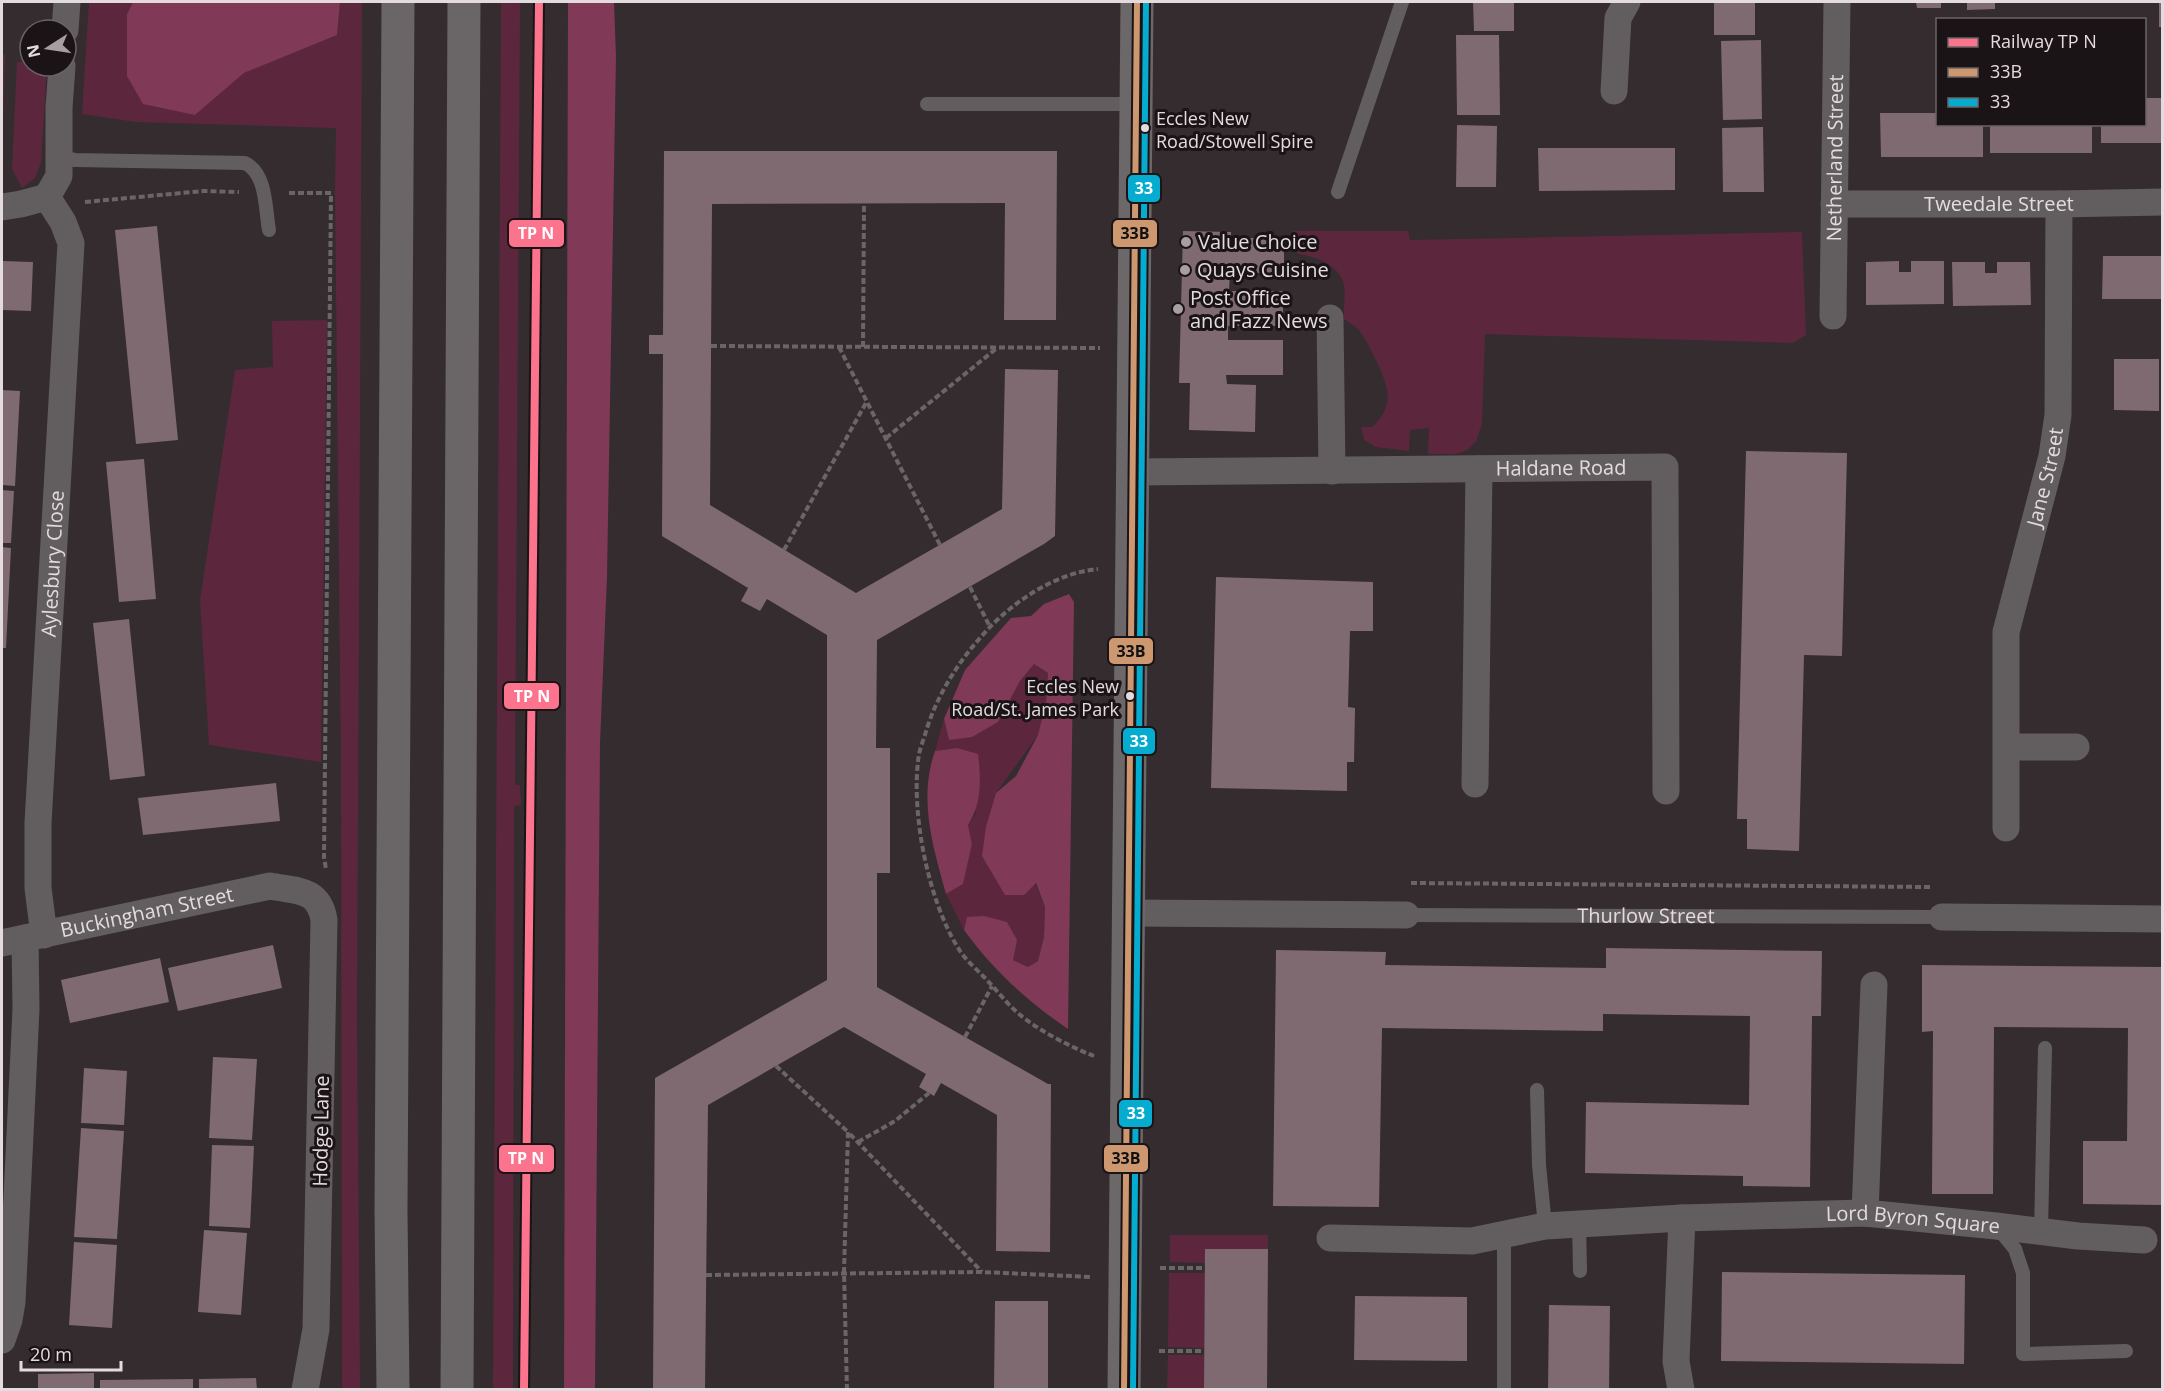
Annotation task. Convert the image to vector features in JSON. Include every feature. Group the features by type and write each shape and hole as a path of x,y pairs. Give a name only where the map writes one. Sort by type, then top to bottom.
{"highway":[{"path":"393,1389 391,1198 398,2"},
{"path":"457,1389 464,2"}],"main road":[{"path":"1124,1389 1137,2"}],"street":[{"path":"66,18 67,2"},
{"path":"1614,91 1618,18 1627,2"},
{"name":"Netherland Street","path":"1833,316 1837,2"},
{"path":"2,207 48,197 59,176 62,78"},
{"name":"Aylesbury Close","path":"2,1340 12,1302 26,1009 24,939 38,888 38,823 71,243 63,222 48,197"},
{"name":"Tweedale Street","path":"1834,204 2163,202"},
{"name":"Jane Street","path":"2006,828 2006,632 2052,456 2058,416 2059,204"},
{"path":"1330,318 1332,471"},
{"name":"Haldane Road","path":"1132,472 1665,467 1666,791"},
{"path":"1475,784 1479,469"},
{"path":"2007,747 2076,747"},
{"name":"Buckingham Street","path":"24,939 270,886 293,890"},
{"name":"Hodge Lane","path":"293,890 309,894 314,898 324,920 316,1329 305,1389"},
{"name":"Thurlow Street","path":"1129,913 1406,915"},
{"name":"Thurlow Street","path":"1942,917 2163,919"},
{"path":"1865,1213 1874,985"},
{"name":"Lord Byron Square","path":"1330,1238 1472,1241 1545,1226 1682,1218 1865,1213 2078,1236 2144,1240"},
{"path":"1681,1389 1676,1361 1682,1218"}],"lane":[{"path":"1338,192 1402,2"},
{"path":"927,104 1136,104"},
{"path":"59,157 75,160 244,163 252,166 260,177 269,230"},
{"name":"Thurlow Street","path":"1406,915 1942,917"},
{"path":"2041,1231 2045,1048"},
{"path":"1537,1090 1539,1165 1545,1226"},
{"path":"1579,1224 1580,1271"},
{"path":"1996,1226 2015,1249 2023,1273 2023,1354 2126,1351"},
{"path":"1504,1234 1504,1389"}],"path":[{"path":"74,203 203,191 331,193 324,857"},
{"path":"863,347 864,204"},
{"path":"711,346 1134,349"},
{"path":"839,347 940,545"},
{"path":"886,438 997,348"},
{"path":"784,550 867,401"},
{"path":"1128,1068 1072,1048 1020,1014 960,951 942,913 927,869 916,795 919,752 934,707 952,673 998,618 1027,596 1064,577 1089,570 1133,567"},
{"path":"970,587 990,627"},
{"path":"1406,915 1405,883 1417,883 1944,887 1942,917"},
{"path":"965,1037 992,986"},
{"path":"776,1066 848,1132 982,1272"},
{"path":"858,1142 895,1121 928,1093"},
{"path":"847,1389 844,1272 848,1132"},
{"path":"1160,1268 1205,1268"},
{"path":"706,1275 982,1272 1125,1279"},
{"path":"1159,1351 1204,1351"}],"shaded area":[{"path":"89,2 133,2 127,14 195,115 244,73 337,35 340,2 362,2 357,1017 360,1389 342,1389 341,769 336,128 136,122 82,114"},
{"path":"133,2 340,2 337,35 244,73 195,115 143,104 127,76 127,14"},
{"path":"501,2 520,2 515,785 520,785 521,805 514,806 513,1390 493,1389"},
{"path":"568,2 614,2 616,56 607,577 600,743 595,1390 564,1389"},
{"path":"2,55 5,55 3,118 2,118"},
{"path":"18,62 18,78 46,78 41,163 35,178 22,188 12,169"},
{"path":"1293,231 1408,231 1410,240 1802,232 1806,335 1793,343 1485,334 1482,424 1476,441 1467,450 1456,454 1428,454 1429,428 1410,430 1409,451 1376,447 1364,440 1361,427 1372,427 1385,410 1388,395 1386,384 1376,359 1362,335 1344,319 1345,289 1342,278 1326,263 1298,254"},
{"path":"327,320 321,762 209,745 200,600 235,370 273,367 272,321"},
{"path":"1069,594 1074,602 1068,1029 1012,984 964,930 967,917 984,916 1007,922 1017,940 1013,960 1028,967 1038,961 1044,937 1045,907 1036,883 1024,895 1005,895 982,856 986,827 996,793 1016,776 1038,735 1046,702 1048,673 1034,664 1020,681 998,722 972,737 949,740 944,719 965,670 1011,618 1031,616 1044,604"},
{"path":"1034,664 1048,673 1046,702 1038,735 996,793 1024,895 1035,883 1045,907 1044,937 1038,961 1028,967 1013,960 967,917 964,930 946,894 963,884 972,844 968,825 976,813 957,748 935,751 944,719 949,740 998,722 1020,681"},
{"path":"957,748 978,754 979,791 976,808 968,825 972,844 963,884 946,894 932,841 928,787 935,751"},
{"path":"1170,1235 1268,1235 1268,1249 1205,1249 1205,1263 1170,1262"},
{"path":"1169,1273 1205,1273 1204,1348 1168,1347"},
{"path":"1168,1355 1204,1355 1204,1389 1167,1389"}],"building":[{"path":"1473,2 1514,2 1514,31 1474,31"},
{"path":"1714,2 1755,2 1755,35 1714,35"},
{"path":"1916,2 1941,2 1941,8 1917,8"},
{"path":"1967,2 1995,2 1995,9 1967,10"},
{"path":"2159,2 2162,2 2162,27 2159,27"},
{"path":"1456,35 1499,35 1500,115 1457,115"},
{"path":"1761,40 1762,119 1723,120 1721,41"},
{"path":"2146,98 2162,98 2162,143 2101,143 2101,126 2146,126"},
{"path":"1880,113 1936,113 1936,126 1983,126 1983,157 1881,157"},
{"path":"1457,125 1497,126 1496,187 1456,187"},
{"path":"1990,126 2092,126 2092,153 1990,153"},
{"path":"1763,127 1764,192 1723,192 1722,128"},
{"path":"1538,148 1675,148 1675,190 1539,191"},
{"path":"664,151 1057,151 1056,320 1004,320 1005,203 712,204 710,505 856,593 1002,509 1005,369 1058,370 1055,536 877,640 876,748 890,748 890,873 877,873 877,987 1051,1084 1050,1252 996,1251 997,1115 941,1083 934,1096 919,1087 926,1074 844,1027 708,1105 705,1390 653,1390 655,1078 827,980 827,635 767,599 760,611 741,601 748,588 662,536 663,354 649,354 649,335 663,335"},
{"path":"157,226 178,440 136,444 115,230"},
{"path":"1183,231 1231,232 1231,238 1284,238 1284,273 1230,273 1229,291 1283,291 1283,326 1228,326 1228,340 1283,340 1283,375 1226,375 1227,384 1256,385 1255,432 1189,430 1190,383 1179,383"},
{"path":"2103,256 2162,256 2162,299 2102,299"},
{"path":"2,261 33,262 31,311 2,310"},
{"path":"1899,261 1899,272 1911,272 1911,261 1944,261 1944,304 1866,305 1866,262"},
{"path":"1952,262 1985,262 1985,273 1997,273 1997,262 2030,262 2031,305 1953,306"},
{"path":"2114,359 2159,359 2159,411 2114,410"},
{"path":"2,390 20,391 15,486 2,485"},
{"path":"1746,451 1847,453 1842,656 1804,655 1799,851 1747,849 1747,819 1737,819"},
{"path":"144,459 156,599 119,602 106,462"},
{"path":"2,490 14,491 11,543 2,543"},
{"path":"2,547 11,548 6,648 2,648"},
{"path":"1216,577 1373,582 1373,631 1350,631 1348,707 1355,708 1354,762 1347,762 1347,791 1211,788"},
{"path":"129,619 145,776 110,780 93,623"},
{"path":"276,783 280,821 143,835 138,798"},
{"path":"273,945 282,988 178,1011 168,968"},
{"path":"1606,948 1822,951 1821,1016 1812,1016 1810,1187 1743,1186 1743,1176 1585,1173 1586,1102 1749,1105 1750,1016 1603,1014 1603,1031 1382,1028 1379,1207 1273,1206 1276,950 1386,952 1385,965 1606,968"},
{"path":"160,958 169,1002 70,1023 61,980"},
{"path":"1922,965 2162,967 2162,1205 2083,1204 2083,1141 2127,1141 2128,1028 1994,1027 1993,1194 1932,1194 1933,1031 1922,1032"},
{"path":"213,1057 257,1059 252,1140 209,1138"},
{"path":"84,1068 127,1071 124,1125 81,1123"},
{"path":"81,1128 124,1131 117,1239 74,1237"},
{"path":"212,1145 254,1146 250,1228 209,1226"},
{"path":"204,1230 247,1233 241,1315 198,1312"},
{"path":"74,1242 117,1245 112,1328 69,1325"},
{"path":"1205,1249 1268,1249 1267,1390 1204,1390"},
{"path":"1722,1272 1965,1275 1964,1364 1721,1361"},
{"path":"1355,1296 1467,1297 1467,1361 1354,1360"},
{"path":"995,1301 1048,1301 1048,1390 994,1390"},
{"path":"1549,1305 1610,1306 1609,1390 1548,1390"},
{"path":"94,1373 94,1390 38,1390 38,1374"},
{"path":"256,1378 257,1390 199,1390 199,1379"},
{"path":"193,1379 193,1390 100,1390 100,1380"}],"transit line":[{"path":"524,1390 539,2"},
{"name":"33B","path":"1124,1390 1137,2"},
{"name":"33","path":"1133,1390 1146,2"}],"place":[{"name":"Eccles New Road/Stowell Spire","path":"1145,128"},
{"name":"Value Choice","path":"1186,242"},
{"name":"Quays Cuisine","path":"1185,270"},
{"name":"Post Office and Fazz News","path":"1178,309"},
{"name":"Eccles New Road/St. James Park","path":"1130,696"}]}
